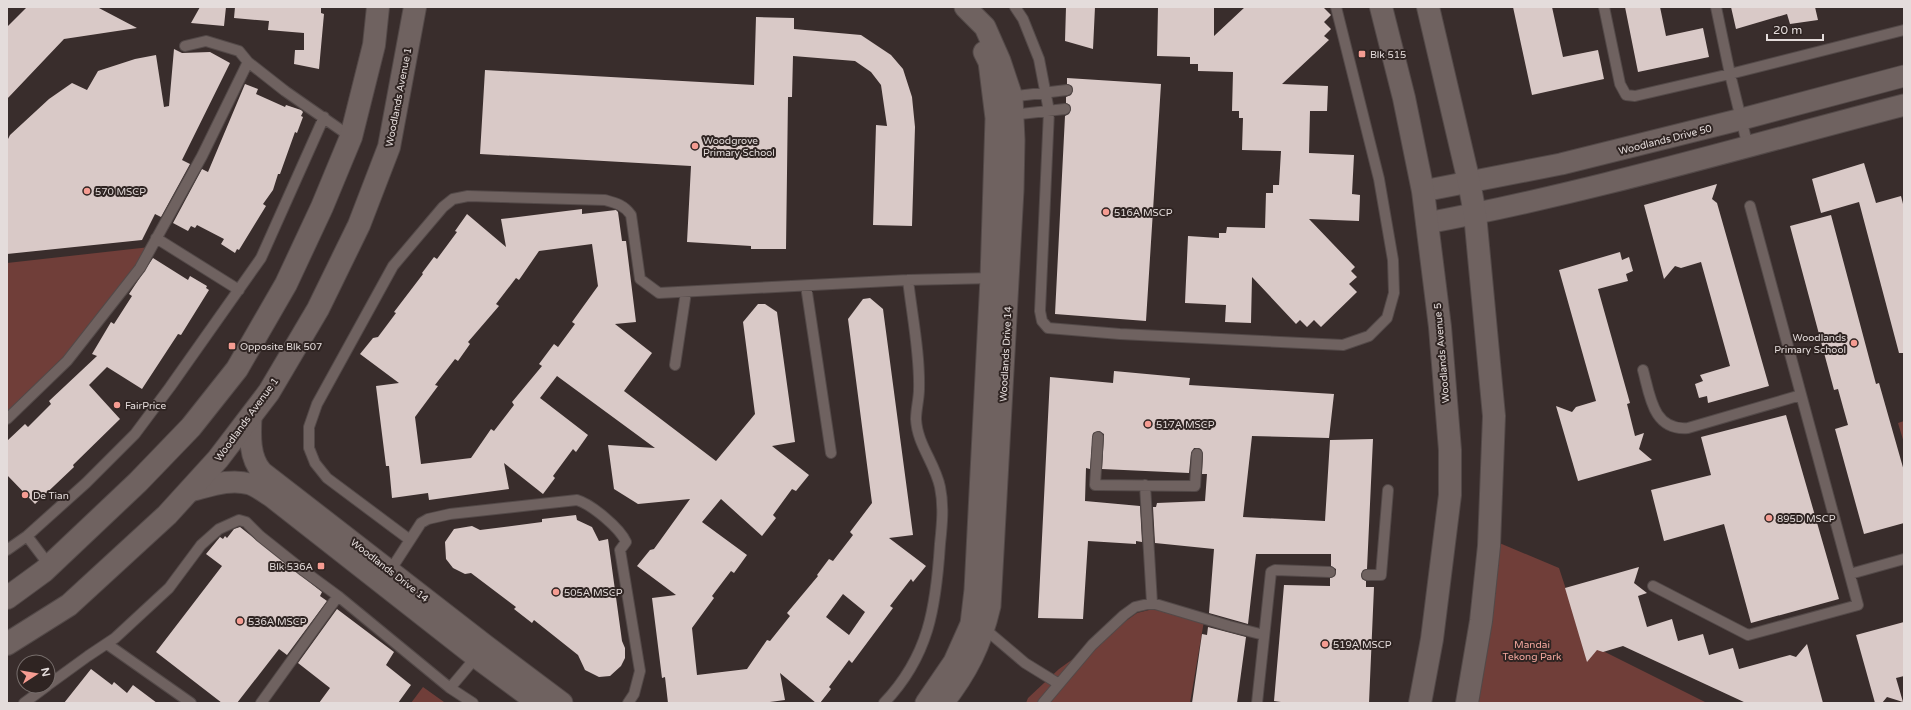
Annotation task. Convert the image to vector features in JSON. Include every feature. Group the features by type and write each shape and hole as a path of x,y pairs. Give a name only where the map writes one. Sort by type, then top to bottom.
{"street":[{"path":"7,598 50,566 138,482 191,427 237,368 286,284 322,207 351,137 374,45 378,7"},
{"name":"Woodlands Avenue 1","path":"7,644 69,606 167,515 190,491 269,392 318,309 359,225 389,147 416,7"},
{"name":"Woodlands Drive 14","path":"954,7 971,27 989,62 1003,107"},
{"name":"Woodlands Drive 14","path":"943,703 971,662 978,627 975,590 1000,278 1003,107 1000,61 985,27 965,7"},
{"name":"Woodlands Avenue 5","path":"1381,7 1404,98 1423,191 1440,327 1450,450 1450,494 1432,639 1420,703"},
{"path":"1428,7 1469,182 1474,214 1494,416 1489,546 1481,621 1467,703"},
{"name":"Woodlands Drive 50","path":"1423,191 1561,164 1742,119 1904,76"},
{"path":"1427,223 1474,214 1748,147 1904,105"},
{"name":"Woodlands Drive 14","path":"250,417 251,445 254,458 262,472 386,576 480,651 538,703"},
{"name":"Woodlands Drive 14","path":"190,491 226,482 251,484 386,576"},
{"name":"Woodlands Drive 14","path":"926,703 978,627"},
{"name":"Woodlands Drive 14","path":"480,651 562,703"}],"lane":[{"path":"1015,7 1023,19 1039,59 1049,111 1040,311 1042,321 1048,328 1120,334 1343,345 1369,336 1387,318 1394,293 1393,260 1379,179 1336,7"},
{"path":"1604,7 1620,84 1626,95 1635,96 1730,74 1904,30"},
{"path":"1716,7 1730,74 1748,147"},
{"path":"185,46 206,41 239,51 248,62 351,137"},
{"path":"7,420 67,361 140,268 202,156 248,62"},
{"path":"1003,107 1046,93 1066,90"},
{"path":"1003,107 1049,111 1066,109"},
{"path":"7,550 26,536 86,483 135,434 261,258 324,117"},
{"path":"410,540 327,478 315,464 309,448 310,427 317,404 393,266 443,207 453,199 468,196 604,200 616,202 626,208 631,215 640,279 659,293 908,280 1000,278"},
{"path":"1653,586 1748,635 1858,605 1750,206"},
{"path":"156,238 239,290"},
{"path":"884,703 912,669 930,622 938,578 942,515 942,497 939,481 924,449 917,426 916,418 919,388 918,367 908,280"},
{"path":"806,286 831,453"},
{"path":"675,364 686,292"},
{"path":"1643,370 1654,409 1662,420 1674,428 1688,428 1801,395"},
{"path":"1098,437 1095,485 1195,486 1197,454"},
{"path":"1145,485 1152,603"},
{"path":"1367,574 1381,575 1388,490"},
{"path":"386,576 422,523 440,516 577,500 585,502 622,534 626,542 620,550 640,671 634,694 628,703"},
{"path":"56,680 115,638 169,588 205,541 219,529 239,520 246,522 260,536 338,596 450,688 473,703"},
{"path":"26,536 50,566"},
{"path":"1850,574 1904,559"},
{"path":"1257,703 1272,571 1330,572"},
{"path":"261,703 338,596"},
{"path":"1043,703 1092,645 1124,615 1135,607 1152,603 1264,635"},
{"path":"978,627 1024,663 1059,684"},
{"path":"107,644 191,703"},
{"path":"450,688 480,651"},
{"path":"24,703 36,694"}],"green space":[{"path":"150,247 66,360 7,418 7,263"},
{"path":"1904,421 1904,443 1898,423"},
{"name":"Mandai Tekong Park","path":"1490,539 1559,568 1583,641 1707,703 1467,703"},
{"path":"1153,609 1204,621 1190,703 1026,703 1028,698 1059,669 1137,613"},
{"path":"423,687 444,702 445,703 411,703"}],"building":[{"path":"27,7 97,7 137,28 64,39 7,99 7,27"},
{"path":"200,7 226,7 224,26 191,23"},
{"path":"235,7 321,7 321,13 324,14 319,69 294,64 295,50 304,50 304,33 268,30 269,21 234,18"},
{"path":"1066,7 1095,7 1093,49 1065,41"},
{"path":"1158,7 1214,7 1214,36 1245,7 1323,7 1331,15 1324,22 1331,29 1324,36 1329,40 1282,84 1328,86 1327,111 1310,111 1309,153 1354,155 1352,194 1360,195 1359,221 1309,219 1355,267 1351,271 1357,277 1349,284 1357,292 1321,327 1314,320 1307,327 1300,320 1296,324 1252,277 1251,323 1225,322 1226,305 1185,303 1188,236 1219,238 1219,233 1226,233 1227,227 1265,228 1266,193 1273,193 1273,185 1279,185 1281,151 1242,150 1243,118 1239,118 1239,111 1232,111 1233,72 1198,71 1198,64 1190,64 1190,57 1157,56"},
{"path":"1513,7 1552,7 1563,57 1598,50 1604,79 1532,95"},
{"path":"1625,7 1660,7 1666,36 1703,28 1709,57 1638,72"},
{"path":"1731,7 1815,7 1818,20 1790,24 1787,14 1736,29"},
{"path":"756,17 794,18 794,29 861,35 891,55 903,69 912,97 915,127 912,226 873,225 876,125 887,126 881,85 871,72 855,61 793,56 792,97 788,97 786,249 751,249 751,246 687,242 691,166 480,154 485,70 754,85"},
{"name":"570 MSCP","path":"174,49 182,53 210,52 230,63 182,160 190,164 161,217 155,214 142,240 7,254 7,141 10,135 49,99 72,83 87,90 98,71 135,59 156,55 164,107 169,106"},
{"name":"516A MSCP","path":"1067,78 1161,84 1146,321 1055,314 1065,116 1069,114 1071,109 1070,105 1066,103 1066,97 1071,95 1073,90 1072,86 1067,84"},
{"path":"245,84 258,89 256,94 285,107 286,105 301,110 303,112 301,116 303,117 297,133 295,132 273,190 263,204 266,206 239,250 237,249 235,253 221,244 224,239 197,225 195,228 191,226 188,231 173,223 202,169 208,172"},
{"path":"1864,163 1876,203 1901,196 1904,208 1904,353 1899,353 1859,202 1821,213 1812,179"},
{"path":"1717,184 1712,199 1717,203 1769,386 1708,403 1707,396 1699,398 1695,384 1703,381 1700,375 1730,366 1701,262 1681,268 1675,266 1664,279 1644,205"},
{"path":"582,209 582,214 616,210 618,212 622,241 626,241 636,322 615,324 652,353 624,391 716,461 755,414 743,322 758,304 765,304 777,312 795,442 772,446 809,475 796,491 792,489 773,515 776,518 762,536 721,499 702,522 747,555 734,573 731,571 712,596 714,598 692,628 697,675 747,669 767,640 770,641 790,616 787,613 818,576 817,575 829,559 833,561 853,535 850,532 872,503 848,319 863,299 870,298 883,309 913,535 889,538 926,566 913,582 911,579 890,606 893,608 852,663 849,660 829,687 831,689 820,703 816,703 780,673 785,700 762,703 668,703 665,677 662,678 652,598 676,595 637,566 650,550 654,549 690,499 638,504 614,489 608,445 655,448 557,376 540,398 588,435 576,452 573,449 553,476 555,478 543,494 504,463 509,489 429,500 428,493 392,498 389,466 386,466 376,386 399,383 360,354 373,338 378,337 396,313 394,312 434,257 437,259 457,232 455,231 467,214 506,247 501,219","holes":["592,244 598,286 572,322 575,324 558,347 554,344 539,364 542,366 512,402 514,405 494,431 491,429 471,458 421,464 415,417 438,386 435,385 455,359 458,361 470,344 468,342 499,306 496,304 516,278 519,280 539,251","843,594 865,612 849,635 826,617"]},
{"path":"1831,215 1876,384 1879,383 1904,471 1904,523 1864,534 1835,429 1848,425 1838,389 1834,390 1790,226"},
{"path":"1620,252 1622,260 1629,257 1633,271 1626,274 1628,281 1598,289 1630,403 1627,404 1635,436 1644,433 1639,449 1652,460 1578,481 1556,406 1572,412 1576,407 1596,401 1559,270"},
{"path":"153,258 188,280 190,276 207,286 206,288 209,290 181,335 178,334 142,389 107,367 89,385 120,419 73,465 74,467 35,504 7,475 7,441 25,424 28,427 51,404 49,401 97,356 92,354 111,322 114,324 132,296 129,294"},
{"path":"1114,371 1190,378 1189,385 1334,394 1329,438 1252,436 1243,517 1325,521 1330,440 1373,439 1367,569 1363,570 1361,575 1362,579 1366,581 1366,587 1374,587 1369,703 1288,703 1274,701 1284,585 1330,586 1330,578 1335,576 1336,572 1336,569 1331,566 1331,554 1256,554 1248,624 1209,613 1214,549 1155,543 1153,507 1156,507 1157,503 1205,501 1207,474 1202,474 1203,454 1201,449 1198,448 1194,448 1191,453 1189,473 1102,469 1104,434 1099,431 1093,433 1090,469 1086,468 1085,501 1140,506 1142,542 1136,541 1136,544 1088,541 1083,619 1038,618 1050,377 1113,383"},
{"name":"895D MSCP","path":"1786,415 1839,599 1751,623 1724,524 1664,541 1651,490 1711,475 1701,437"},
{"name":"505A MSCP","path":"576,515 577,520 592,527 599,541 608,539 622,641 625,648 625,658 621,666 610,676 599,677 585,670 578,655 534,620 532,623 514,609 516,607 471,573 465,574 453,568 446,559 445,542 454,529 472,526 480,530 542,522 542,519"},
{"name":"536A MSCP","path":"240,527 322,592 320,596 327,601 287,655 279,649 237,703 222,703 156,652 222,566 206,554 220,537 223,539 225,536 227,538 234,529"},
{"path":"1639,567 1634,583 1647,593 1638,596 1647,627 1672,619 1678,641 1703,634 1709,655 1733,648 1739,669 1790,655 1796,657 1807,644 1823,703 1746,703 1623,646 1603,652 1597,650 1587,662 1565,588"},
{"path":"337,609 394,652 386,665 411,685 398,703 319,703 330,688 298,663"},
{"path":"1904,622 1904,676 1896,678 1903,702 1887,697 1882,703 1875,703 1856,635"},
{"path":"1208,627 1246,637 1237,703 1192,703 1202,634 1207,635"},
{"path":"91,669 112,685 114,682 127,693 133,685 157,703 64,703"}],"place":[{"name":"Blk 515","path":"1362,54"},
{"name":"Woodgrove Primary School","path":"695,146"},
{"name":"570 MSCP","path":"87,191"},
{"name":"516A MSCP","path":"1106,212"},
{"name":"Woodlands Primary School","path":"1854,343"},
{"name":"Opposite Blk 507","path":"232,346"},
{"name":"FairPrice","path":"117,405"},
{"name":"517A MSCP","path":"1148,424"},
{"name":"De Tian","path":"25,495"},
{"name":"895D MSCP","path":"1769,518"},
{"name":"Blk 536A","path":"321,566"},
{"name":"505A MSCP","path":"556,592"},
{"name":"536A MSCP","path":"240,621"},
{"name":"519A MSCP","path":"1325,644"}]}
